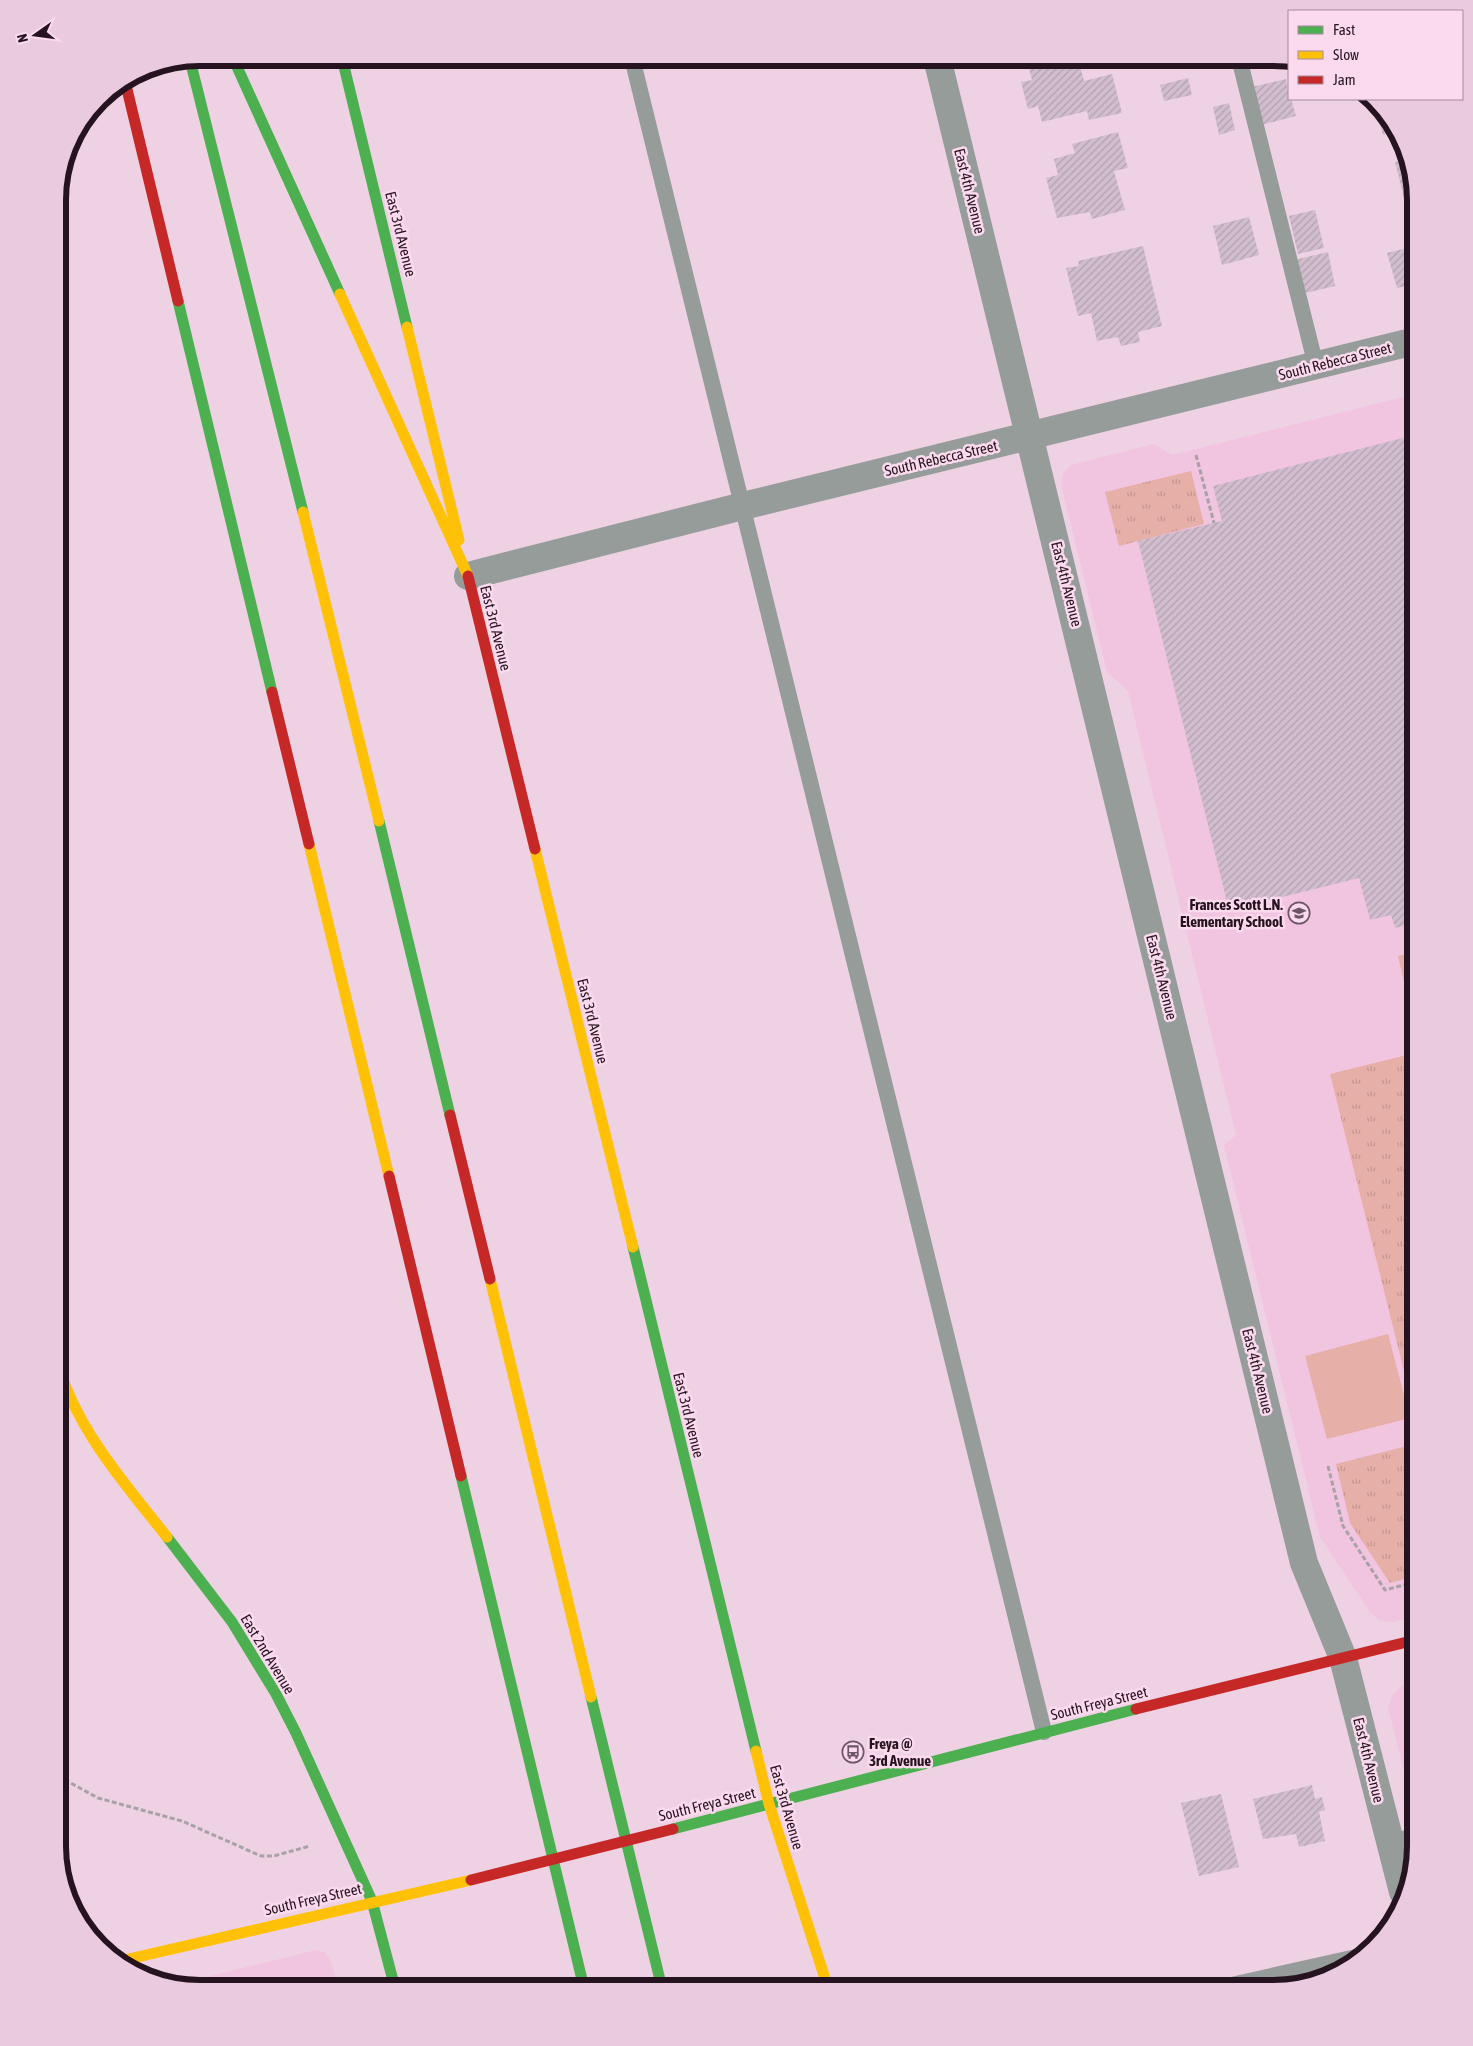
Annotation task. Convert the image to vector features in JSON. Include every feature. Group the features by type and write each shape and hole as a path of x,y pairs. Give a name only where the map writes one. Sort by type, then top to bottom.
{"main road":[{"path":"192,66 328,610 660,1979"},
{"path":"237,66 468,576"},
{"name":"East 3rd Avenue","path":"344,66 769,1804 825,1980"},
{"path":"127,88 582,1979"},
{"name":"East 2nd Avenue","path":"66,1392 98,1448 232,1622 276,1694 372,1901 393,1979"},
{"name":"South Freya Street","path":"129,1959 372,1901 504,1872 1044,1732 1407,1642"}],"street":[{"name":"East 4th Avenue","path":"939,67 1031,436 1304,1563 1343,1658 1403,1839 1403,1876"},
{"name":"South Rebecca Street","path":"468,576 743,506 1407,343"}],"lane":[{"path":"634,66 1044,1732"},
{"path":"1241,67 1316,366"},
{"path":"1254,1980 1343,1960"}],"path":[{"path":"1196,455 1214,523"},
{"path":"1328,1466 1343,1526 1385,1590 1407,1584"},
{"path":"66,1780 98,1798 182,1821 261,1856 274,1856"}],"shaded area":[{"name":"Frances Scott L.N. Elementary School","path":"1407,396 1407,1618 1394,1622 1380,1621 1370,1612 1320,1537 1224,1145 1236,1135 1128,691 1107,672 1061,484 1063,473 1071,465 1154,444 1172,455"},
{"path":"1407,1683 1407,1784 1388,1707 1393,1694"},
{"path":"316,1950 324,1952 329,1958 337,1979 198,1979"}],"green space":[{"path":"1191,471 1204,524 1119,546 1105,492"},
{"path":"1407,954 1407,994 1398,956"},
{"path":"1407,1055 1407,1383 1330,1074"},
{"path":"1388,1334 1407,1407 1407,1419 1327,1439 1305,1356"},
{"path":"1407,1446 1407,1578 1390,1583 1350,1523 1336,1464"}],"building":[{"path":"1028,67 1080,67 1084,81 1112,74 1122,113 1089,120 1087,111 1042,122 1038,106 1028,109 1021,82 1032,80"},
{"path":"1188,78 1192,95 1164,101 1160,85"},
{"path":"1286,79 1288,100 1291,100 1296,116 1261,125 1252,87"},
{"path":"1229,103 1235,130 1219,135 1213,107"},
{"path":"1379,119 1389,134 1383,135"},
{"path":"1118,132 1128,168 1114,171 1125,210 1092,219 1090,212 1057,218 1046,178 1058,175 1054,159 1075,153 1072,144"},
{"path":"1398,153 1406,183 1407,209 1395,162 1400,161"},
{"path":"1315,210 1324,248 1298,254 1289,216"},
{"path":"1249,217 1259,255 1222,265 1213,226"},
{"path":"1143,246 1162,326 1138,332 1140,342 1121,346 1118,337 1097,341 1091,313 1078,316 1066,268 1079,266 1078,261"},
{"path":"1407,248 1407,286 1397,288 1387,253"},
{"path":"1328,252 1335,286 1301,294 1294,260"},
{"path":"1407,437 1407,925 1395,928 1391,915 1370,920 1359,878 1229,910 1138,541 1222,521 1213,486"},
{"path":"1312,1785 1315,1799 1322,1797 1325,1810 1319,1812 1325,1841 1299,1847 1296,1834 1263,1839 1253,1799"},
{"path":"1221,1794 1239,1867 1199,1876 1181,1803"}],"traffic: fast":[{"path":"192,66 303,512"},
{"path":"237,66 340,294"},
{"path":"344,66 407,327"},
{"path":"178,301 272,692"},
{"path":"379,821 450,1115"},
{"path":"633,1247 756,1751"},
{"path":"461,1476 582,1979"},
{"path":"167,1537 232,1622 276,1694 296,1733 372,1901 393,1979"},
{"path":"591,1697 660,1979"},
{"path":"769,1804 1136,1709"},
{"path":"673,1829 769,1804"}],"traffic: slow":[{"path":"340,294 468,576"},
{"path":"407,327 459,540"},
{"path":"303,512 379,821"},
{"path":"309,844 389,1176"},
{"path":"535,849 633,1247"},
{"path":"490,1279 591,1697"},
{"path":"66,1387 90,1434 104,1456 167,1537"},
{"path":"756,1751 769,1804 825,1980"},
{"path":"129,1959 471,1880"}],"traffic: jam":[{"path":"127,88 178,301"},
{"path":"468,576 535,849"},
{"path":"272,692 309,844"},
{"path":"450,1115 490,1279"},
{"path":"389,1176 461,1476"},
{"path":"1136,1709 1407,1642"},
{"path":"471,1880 673,1829"}],"place":[{"name":"Frances Scott L.N. Elementary School","path":"1299,913"},
{"name":"Freya @ 3rd Avenue","path":"853,1752"}]}
